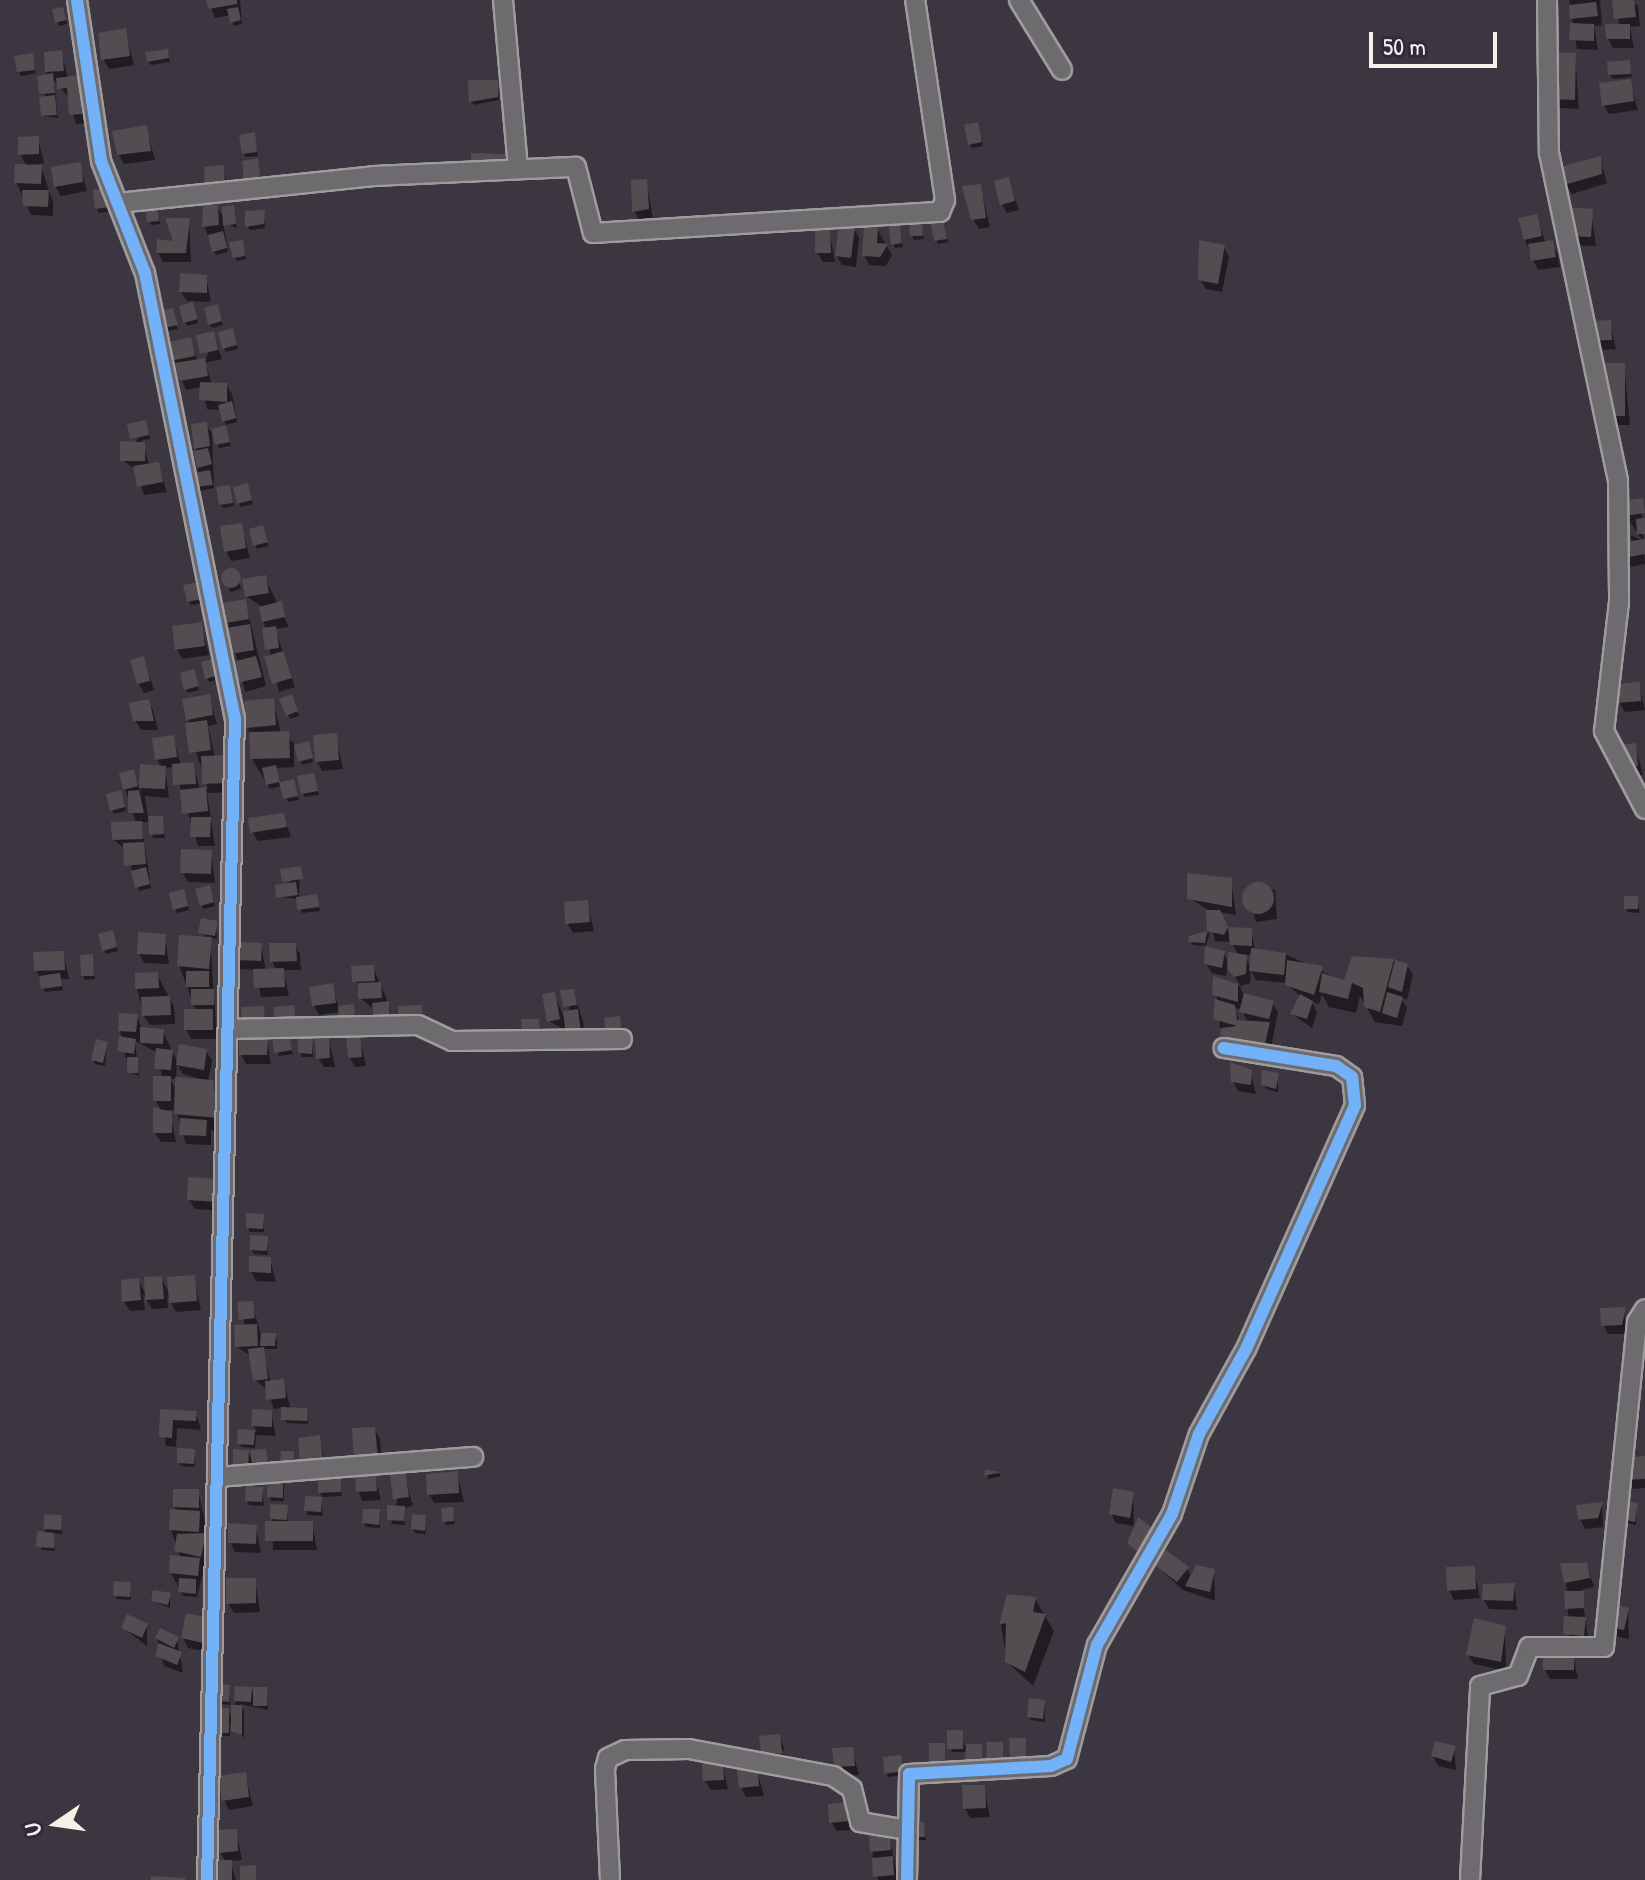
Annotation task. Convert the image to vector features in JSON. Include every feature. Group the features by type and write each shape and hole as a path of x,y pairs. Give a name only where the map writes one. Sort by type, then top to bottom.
{"street":[{"path":"77,0 101,161 145,273 235,718 207,1880"},
{"path":"503,0 518,167"},
{"path":"118,203 518,167 579,169 589,227 596,234 940,212 945,200 915,0"},
{"path":"1019,0 1062,70"},
{"path":"1547,0 1549,153 1618,481 1619,602 1604,731 1645,809"},
{"path":"228,1029 418,1025 452,1041 622,1039"},
{"path":"907,1880 902,1829 909,1774 1067,1759 1097,1645 1172,1514 1199,1434 1246,1349 1355,1105 1352,1077 1336,1066 1223,1048"},
{"path":"1470,1880 1480,1686 1518,1676 1529,1647 1604,1647 1637,1322 1645,1309"},
{"path":"217,1477 473,1457"},
{"path":"610,1880 605,1769 608,1758 625,1750 689,1749 833,1776 852,1789 860,1822 902,1829"}],"building":[{"path":"206,0 237,0 237,4 208,9"},
{"path":"1612,0 1634,0 1636,17 1614,19"},
{"path":"1596,2 1598,16 1570,19 1569,5"},
{"path":"63,7 66,20 55,23 52,9"},
{"path":"238,7 241,20 230,23 227,9"},
{"path":"1570,23 1594,24 1594,41 1569,40"},
{"path":"1605,24 1630,24 1630,39 1606,39"},
{"path":"126,28 130,56 101,60 98,33"},
{"path":"168,49 169,58 147,62 145,52"},
{"path":"62,50 64,71 45,72 44,52"},
{"path":"1554,52 1576,53 1575,100 1552,99"},
{"path":"33,53 35,70 17,72 14,56"},
{"path":"1630,60 1631,74 1608,75 1607,62"},
{"path":"53,73 55,93 39,94 37,76"},
{"path":"80,75 82,114 69,115 67,88 57,89 56,78"},
{"path":"1631,79 1634,101 1602,106 1599,83"},
{"path":"468,80 498,80 498,97 469,102"},
{"path":"55,95 57,115 41,116 39,97"},
{"path":"978,122 982,142 968,145 964,125"},
{"path":"147,125 151,151 117,155 112,131"},
{"path":"255,132 257,152 242,154 239,135"},
{"path":"39,136 39,154 18,155 18,137"},
{"path":"471,153 505,154 506,164 471,167"},
{"path":"1601,156 1602,174 1564,185 1563,166"},
{"path":"258,158 260,178 244,179 242,161"},
{"path":"81,162 83,182 54,187 51,167"},
{"path":"15,164 42,165 41,184 14,183"},
{"path":"224,165 225,182 205,184 204,167"},
{"path":"1009,177 1015,201 1000,205 994,181"},
{"path":"647,179 649,209 632,212 631,180"},
{"path":"981,184 986,218 971,220 962,186"},
{"path":"108,188 110,207 95,209 93,190"},
{"path":"22,190 49,190 48,207 23,206"},
{"path":"157,204 159,221 147,222 145,206"},
{"path":"203,205 218,205 219,225 202,227"},
{"path":"234,205 236,224 223,226 222,207"},
{"path":"1565,207 1593,209 1591,237 1564,236"},
{"path":"265,210 264,224 245,227 245,211"},
{"path":"1537,214 1542,236 1524,240 1518,218"},
{"path":"165,218 190,218 186,253 156,253 157,239 173,241"},
{"path":"922,218 923,236 910,236 909,219"},
{"path":"943,218 947,239 934,241 930,221"},
{"path":"899,220 902,243 891,245 888,222"},
{"path":"839,225 855,227 851,258 835,256"},
{"path":"864,226 878,227 877,243 888,244 880,257 862,256"},
{"path":"815,227 830,227 831,253 815,253"},
{"path":"223,231 227,248 212,252 208,235"},
{"path":"243,240 245,256 233,258 229,242"},
{"path":"1199,240 1225,245 1218,284 1198,280"},
{"path":"1553,240 1556,257 1531,261 1528,244"},
{"path":"180,273 207,275 207,293 179,292"},
{"path":"193,302 198,319 183,323 179,306"},
{"path":"218,304 222,321 208,325 204,308"},
{"path":"173,308 178,325 163,328 159,311"},
{"path":"1611,320 1612,340 1588,341 1587,321"},
{"path":"233,328 237,345 222,349 218,332"},
{"path":"214,331 218,350 200,354 196,335"},
{"path":"191,337 195,356 170,361 166,343"},
{"path":"205,358 208,376 179,381 175,363"},
{"path":"1602,363 1625,363 1625,416 1602,416"},
{"path":"200,382 227,383 227,402 199,400"},
{"path":"232,401 236,418 222,422 218,405"},
{"path":"146,420 149,435 130,439 127,424"},
{"path":"207,422 210,446 194,449 191,424"},
{"path":"226,425 230,442 215,445 211,429"},
{"path":"120,441 145,442 145,461 120,461"},
{"path":"208,448 212,464 197,468 193,451"},
{"path":"159,462 163,482 137,487 133,466"},
{"path":"210,470 213,485 196,487 193,473"},
{"path":"248,483 252,500 237,504 233,487"},
{"path":"230,485 233,503 219,505 216,487"},
{"path":"1643,498 1645,513 1624,516 1621,501"},
{"path":"1645,518 1645,534 1637,534 1636,519"},
{"path":"242,523 246,548 224,552 220,526"},
{"path":"263,525 268,542 253,546 249,529"},
{"path":"1630,531 1631,541 1645,539 1645,554 1618,559 1614,534"},
{"path":"231,568 238,571 241,578 238,585 231,588 224,585 221,578 224,571"},
{"path":"266,575 269,593 245,597 242,579"},
{"path":"198,582 202,599 187,602 183,585"},
{"path":"246,599 249,619 226,623 222,603"},
{"path":"282,601 285,617 262,622 259,607"},
{"path":"202,622 205,646 175,650 172,626"},
{"path":"250,624 254,650 230,654 226,628"},
{"path":"276,626 279,648 265,650 262,628"},
{"path":"283,651 292,678 272,684 264,657"},
{"path":"144,656 150,681 137,684 130,660"},
{"path":"256,656 262,677 237,683 232,662"},
{"path":"216,658 220,675 205,679 201,662"},
{"path":"194,669 199,686 184,690 180,673"},
{"path":"1640,682 1641,701 1617,703 1616,684"},
{"path":"210,694 213,715 186,720 182,699"},
{"path":"292,694 298,711 286,716 279,699"},
{"path":"274,698 276,725 246,728 244,701"},
{"path":"149,699 154,721 133,721 129,703"},
{"path":"207,720 211,750 189,753 185,723"},
{"path":"289,731 290,758 250,759 249,732"},
{"path":"337,733 339,760 315,762 313,735"},
{"path":"174,735 177,757 155,760 152,738"},
{"path":"309,741 313,758 298,762 294,745"},
{"path":"1636,743 1638,766 1620,767 1618,745"},
{"path":"225,755 227,783 202,784 201,756"},
{"path":"194,762 196,784 173,785 172,764"},
{"path":"140,764 166,766 165,789 139,788"},
{"path":"276,765 280,782 294,779 298,796 283,799 279,782 266,785 262,768"},
{"path":"134,769 138,786 123,790 119,773"},
{"path":"314,773 318,791 301,794 297,776"},
{"path":"206,787 208,811 182,814 180,790"},
{"path":"121,790 125,807 110,811 106,794"},
{"path":"139,790 144,813 128,813 128,791"},
{"path":"284,813 287,827 250,833 248,818"},
{"path":"148,816 163,816 164,834 149,835"},
{"path":"191,817 211,817 210,837 190,837"},
{"path":"142,821 143,839 112,840 111,822"},
{"path":"144,842 146,864 124,866 123,843"},
{"path":"181,849 212,850 211,874 180,873"},
{"path":"301,866 303,879 282,882 280,869"},
{"path":"146,867 150,884 135,888 131,871"},
{"path":"1187,873 1232,878 1232,907 1187,899"},
{"path":"296,882 298,895 276,898 275,885"},
{"path":"1258,882 1269,887 1274,898 1269,909 1258,914 1247,909 1242,898 1247,887"},
{"path":"210,885 214,902 200,906 195,889"},
{"path":"184,889 188,906 173,910 169,893"},
{"path":"317,894 319,907 297,910 296,897"},
{"path":"1624,896 1638,896 1638,909 1624,909"},
{"path":"588,900 590,922 565,924 564,902"},
{"path":"1206,910 1220,910 1228,927 1224,935 1207,931"},
{"path":"201,918 218,921 215,936 198,933"},
{"path":"1228,927 1252,928 1252,946 1230,945"},
{"path":"113,930 117,947 102,951 98,934"},
{"path":"1207,931 1205,943 1188,942 1189,936"},
{"path":"138,932 166,934 165,955 137,954"},
{"path":"179,935 212,937 209,969 177,966"},
{"path":"233,942 262,943 261,961 233,960"},
{"path":"269,943 296,943 297,961 270,962"},
{"path":"1205,946 1225,951 1222,968 1204,964"},
{"path":"1251,948 1286,953 1284,975 1249,971"},
{"path":"64,951 65,970 34,971 33,952"},
{"path":"1228,952 1247,955 1246,974 1234,977 1227,969"},
{"path":"93,954 94,976 81,976 80,955"},
{"path":"1352,956 1394,959 1380,1012 1364,1007 1363,988 1352,983 1348,999 1319,992 1322,973 1344,980"},
{"path":"1287,960 1323,966 1314,995 1285,985"},
{"path":"1395,960 1408,964 1402,992 1388,987"},
{"path":"374,965 375,981 352,982 351,966"},
{"path":"284,968 285,987 254,988 253,969"},
{"path":"186,971 209,971 209,987 186,987"},
{"path":"158,972 159,988 135,989 135,973"},
{"path":"60,973 62,986 41,989 39,976"},
{"path":"1213,976 1238,984 1238,1002 1212,995"},
{"path":"381,982 382,998 358,999 358,983"},
{"path":"333,983 336,1003 312,1006 309,987"},
{"path":"191,989 214,989 214,1005 191,1005"},
{"path":"574,989 577,1005 563,1007 560,990"},
{"path":"555,992 560,1019 547,1022 542,994"},
{"path":"1387,992 1403,997 1397,1018 1382,1013"},
{"path":"1244,993 1274,1001 1269,1019 1239,1012"},
{"path":"1300,994 1313,1001 1307,1019 1290,1014"},
{"path":"170,996 171,1015 142,1016 141,997"},
{"path":"1215,999 1235,1005 1237,1020 1270,1022 1265,1044 1219,1047 1221,1028 1237,1026 1213,1019"},
{"path":"389,1001 390,1019 374,1021 372,1003"},
{"path":"354,1004 355,1022 339,1024 338,1006"},
{"path":"294,1005 296,1023 275,1025 273,1007"},
{"path":"422,1005 422,1021 398,1022 398,1006"},
{"path":"264,1006 265,1023 242,1023 241,1007"},
{"path":"184,1009 213,1009 213,1030 184,1030"},
{"path":"578,1009 581,1033 566,1035 563,1011"},
{"path":"119,1013 138,1014 136,1032 118,1031"},
{"path":"620,1016 622,1035 606,1037 604,1018"},
{"path":"521,1019 539,1019 540,1036 522,1037"},
{"path":"140,1027 164,1029 163,1044 140,1043"},
{"path":"289,1033 292,1050 274,1053 272,1036"},
{"path":"298,1033 313,1034 312,1054 298,1053"},
{"path":"315,1033 329,1033 330,1058 316,1059"},
{"path":"360,1033 362,1057 348,1058 346,1035"},
{"path":"239,1034 268,1034 267,1055 239,1055"},
{"path":"119,1036 136,1039 134,1054 117,1051"},
{"path":"96,1039 108,1042 103,1063 91,1060"},
{"path":"179,1044 207,1049 204,1070 176,1065"},
{"path":"156,1048 173,1050 171,1070 154,1069"},
{"path":"127,1057 138,1057 138,1073 127,1073"},
{"path":"1230,1062 1252,1070 1251,1085 1231,1082"},
{"path":"1262,1070 1279,1073 1276,1089 1261,1085"},
{"path":"153,1076 171,1076 171,1101 153,1101"},
{"path":"175,1077 213,1080 218,1118 174,1114"},
{"path":"153,1107 172,1112 172,1133 153,1133"},
{"path":"180,1118 207,1120 206,1136 179,1135"},
{"path":"188,1177 220,1179 218,1202 187,1200"},
{"path":"246,1213 264,1214 263,1229 246,1228"},
{"path":"250,1235 268,1236 267,1251 250,1250"},
{"path":"249,1256 271,1257 271,1273 249,1272"},
{"path":"195,1275 197,1301 169,1303 167,1277"},
{"path":"162,1276 164,1299 145,1300 144,1277"},
{"path":"139,1278 141,1300 122,1302 121,1280"},
{"path":"253,1301 255,1318 239,1320 237,1302"},
{"path":"1626,1307 1622,1325 1601,1326 1600,1308"},
{"path":"257,1324 258,1346 235,1347 234,1325"},
{"path":"261,1333 276,1333 275,1346 260,1346"},
{"path":"264,1347 268,1379 253,1381 248,1349"},
{"path":"284,1379 286,1398 266,1400 265,1381"},
{"path":"281,1407 307,1408 307,1421 281,1420"},
{"path":"160,1409 197,1411 196,1421 173,1420 172,1438 159,1437"},
{"path":"252,1409 272,1410 272,1427 251,1426"},
{"path":"375,1427 378,1459 354,1460 352,1428"},
{"path":"238,1429 255,1430 254,1445 237,1444"},
{"path":"320,1435 323,1461 300,1464 298,1438"},
{"path":"177,1448 195,1449 194,1464 177,1463"},
{"path":"233,1449 249,1450 248,1472 233,1472"},
{"path":"266,1449 269,1470 253,1472 250,1450"},
{"path":"281,1451 294,1451 294,1464 280,1464"},
{"path":"1645,1456 1645,1479 1626,1480 1624,1458"},
{"path":"986,1470 1001,1472 983,1476"},
{"path":"405,1471 409,1497 393,1499 390,1474"},
{"path":"458,1471 459,1493 427,1495 426,1474"},
{"path":"376,1474 377,1491 356,1492 355,1476"},
{"path":"268,1478 283,1478 283,1498 267,1497"},
{"path":"341,1478 341,1492 318,1493 318,1479"},
{"path":"246,1486 263,1487 262,1502 245,1501"},
{"path":"1113,1488 1134,1492 1130,1518 1109,1514"},
{"path":"173,1489 199,1489 199,1508 173,1507"},
{"path":"305,1496 322,1497 321,1512 304,1511"},
{"path":"1622,1500 1638,1503 1635,1522 1619,1519"},
{"path":"1603,1502 1598,1518 1578,1520 1576,1505"},
{"path":"270,1504 288,1505 287,1520 270,1519"},
{"path":"387,1505 405,1506 404,1521 387,1520"},
{"path":"453,1507 454,1521 442,1522 441,1508"},
{"path":"170,1509 200,1511 199,1532 169,1530"},
{"path":"363,1509 380,1509 379,1525 362,1523"},
{"path":"44,1514 62,1515 61,1530 44,1529"},
{"path":"412,1514 426,1515 425,1531 411,1529"},
{"path":"1138,1517 1156,1531 1138,1552 1127,1543"},
{"path":"265,1521 313,1521 313,1541 265,1541"},
{"path":"228,1523 257,1525 256,1544 228,1543"},
{"path":"37,1531 54,1533 54,1548 36,1547"},
{"path":"206,1533 201,1557 174,1551 177,1534"},
{"path":"1162,1547 1189,1567 1177,1582 1151,1562"},
{"path":"170,1555 200,1558 198,1576 169,1573"},
{"path":"1560,1563 1587,1563 1590,1578 1564,1583"},
{"path":"1196,1565 1215,1569 1210,1592 1185,1586"},
{"path":"1475,1566 1476,1589 1447,1591 1446,1567"},
{"path":"179,1578 196,1579 196,1594 178,1592"},
{"path":"226,1578 256,1578 256,1603 226,1604"},
{"path":"114,1581 131,1582 130,1597 113,1596"},
{"path":"1515,1583 1513,1601 1482,1600 1483,1584"},
{"path":"153,1590 171,1593 168,1605 151,1601"},
{"path":"1564,1591 1584,1591 1584,1608 1565,1609"},
{"path":"1007,1594 1036,1597 1033,1612 1046,1614 1025,1672 1005,1662 1006,1623 999,1625"},
{"path":"1608,1603 1629,1608 1624,1630 1604,1626"},
{"path":"186,1613 208,1618 203,1643 181,1638"},
{"path":"127,1614 148,1624 142,1638 121,1628"},
{"path":"1564,1616 1586,1617 1584,1636 1563,1634"},
{"path":"1474,1618 1506,1626 1501,1662 1466,1655"},
{"path":"160,1628 179,1637 174,1648 155,1638"},
{"path":"158,1643 182,1652 177,1665 156,1656"},
{"path":"1574,1653 1574,1670 1543,1670 1543,1654"},
{"path":"218,1684 230,1685 229,1702 217,1701"},
{"path":"235,1686 252,1687 251,1702 234,1701"},
{"path":"253,1687 267,1687 267,1706 253,1706"},
{"path":"1029,1698 1045,1700 1043,1719 1027,1717"},
{"path":"231,1705 242,1705 242,1735 231,1731"},
{"path":"217,1708 229,1708 229,1733 217,1733"},
{"path":"947,1730 963,1730 963,1749 947,1749"},
{"path":"780,1734 782,1753 761,1754 759,1736"},
{"path":"1009,1738 1026,1738 1026,1757 1010,1757"},
{"path":"1435,1741 1456,1746 1451,1762 1431,1756"},
{"path":"987,1742 1003,1742 1003,1761 986,1761"},
{"path":"929,1743 945,1743 945,1763 929,1763"},
{"path":"966,1744 982,1744 982,1763 965,1763"},
{"path":"853,1747 855,1766 834,1767 832,1748"},
{"path":"901,1755 903,1771 884,1774 883,1757"},
{"path":"723,1761 724,1780 703,1781 702,1763"},
{"path":"758,1768 759,1786 739,1788 737,1769"},
{"path":"246,1772 249,1797 222,1801 218,1776"},
{"path":"962,1785 985,1785 986,1808 963,1809"},
{"path":"849,1802 850,1821 829,1823 828,1804"},
{"path":"909,1822 924,1822 925,1837 909,1837"},
{"path":"237,1829 238,1851 219,1853 217,1830"},
{"path":"890,1832 891,1850 870,1852 869,1833"},
{"path":"893,1856 894,1875 873,1877 872,1858"},
{"path":"213,1860 232,1860 232,1880 213,1880"},
{"path":"256,1865 256,1880 240,1880 240,1866"},
{"path":"151,1876 185,1878 185,1880 151,1880"}],"cycle path":[{"path":"77,0 101,161 145,273 235,718 207,1880"},
{"path":"907,1880 909,1774 1051,1766 1067,1759 1097,1645 1172,1514 1199,1434 1246,1349 1355,1105 1352,1077 1336,1066 1223,1048"}]}
